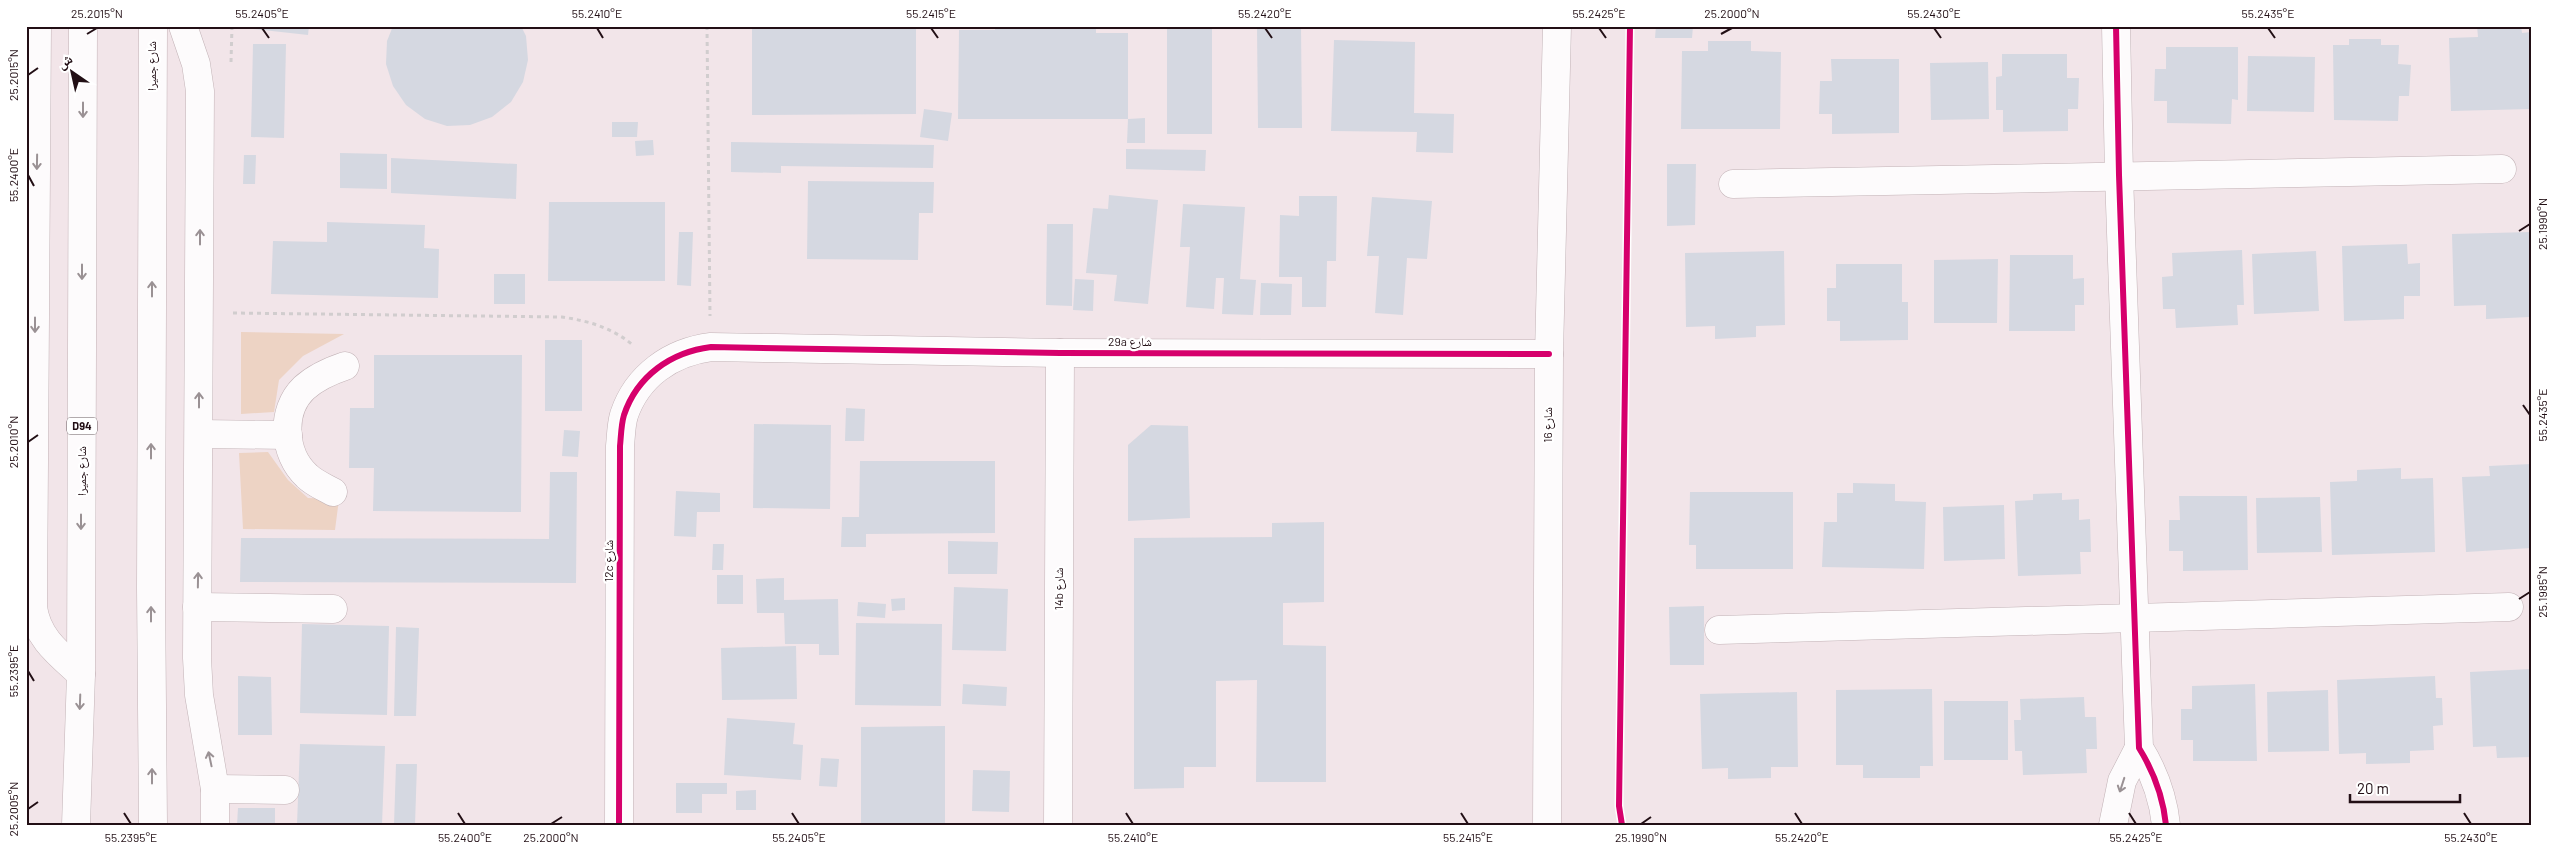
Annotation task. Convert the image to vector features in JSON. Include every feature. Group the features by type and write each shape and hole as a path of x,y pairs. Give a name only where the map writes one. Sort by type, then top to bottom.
{"street":[{"path":"37,26 32,118 30,618 43,638 81,674"},
{"name":"شارع جميرا","path":"76,825 81,674 83,26"},
{"name":"شارع جميرا","path":"153,26 151,588 153,825"},
{"path":"183,26 196,64 200,92 197,607 199,695 215,789 215,825"},
{"name":"شارع 16","path":"1547,825 1549,354 1557,26"},
{"path":"2116,26 2133,618 2139,748 2152,769 2161,793 2166,825"},
{"path":"1733,184 2502,169"},
{"name":"29a شارع","path":"710,347 1060,353 1549,354"},
{"name":"12c شارع","path":"619,825 620,446 624,416 637,389 658,367 675,356 695,349 710,347"},
{"name":"14b شارع","path":"1058,825 1060,353"},
{"path":"333,492 308,476 300,468 289,446 289,419 294,403 302,390 315,379 344,366"},
{"path":"199,434 288,435"},
{"path":"197,607 334,609"},
{"path":"1719,630 2509,607"},
{"path":"2114,825 2122,781 2139,748"},
{"path":"215,789 285,790"}],"path":[{"path":"707,26 710,347"},
{"path":"227,313 562,316 585,320 606,328 626,339 658,367"}],"shaded area":[{"path":"241,332 344,334 303,356 279,380 274,412 241,414"},
{"path":"268,452 288,480 308,498 339,499 335,530 243,529 239,453"}],"building":[{"path":"254,26 309,26 308,35 253,29"},
{"path":"393,26 521,26 526,36 528,60 523,82 511,102 492,117 470,125 447,126 425,119 406,105 393,86 386,64 387,41"},
{"path":"752,26 888,26 888,29 916,29 916,114 752,115"},
{"path":"995,26 1096,26 1096,33 1128,33 1128,119 958,119 959,30 995,30"},
{"path":"1167,26 1212,26 1212,134 1167,134"},
{"path":"1257,26 1301,26 1302,128 1258,128"},
{"path":"1656,26 1693,26 1692,38 1655,38"},
{"path":"2477,26 2521,26 2522,33 2531,32 2531,109 2451,111 2449,38 2478,37"},
{"path":"2349,39 2381,39 2381,45 2399,45 2398,64 2411,65 2409,96 2399,96 2398,121 2334,120 2333,45 2349,45"},
{"path":"1334,40 1415,42 1414,113 1454,114 1453,153 1416,152 1417,132 1331,131"},
{"path":"1708,41 1751,41 1751,51 1781,52 1780,129 1681,129 1682,51 1708,51"},
{"path":"253,44 286,44 284,138 251,137"},
{"path":"2166,47 2238,47 2238,100 2232,99 2231,124 2167,123 2167,101 2154,101 2155,69 2166,69"},
{"path":"2002,54 2067,54 2067,78 2079,78 2078,109 2068,109 2068,131 2003,132 2003,110 1996,110 1996,77 2002,76"},
{"path":"2248,56 2315,57 2314,112 2247,111"},
{"path":"1831,59 1899,59 1899,133 1832,134 1832,114 1819,114 1820,81 1832,81"},
{"path":"1988,62 1989,119 1931,120 1930,63"},
{"path":"924,109 952,113 948,141 920,137"},
{"path":"1145,118 1145,143 1127,143 1128,119"},
{"path":"612,122 638,122 637,137 612,137"},
{"path":"653,140 654,155 636,156 635,141"},
{"path":"731,142 934,145 933,168 781,166 781,173 731,172"},
{"path":"1126,149 1206,150 1205,171 1126,169"},
{"path":"340,153 387,154 387,189 340,188"},
{"path":"244,155 256,155 255,184 243,184"},
{"path":"391,158 517,164 516,199 391,193"},
{"path":"1667,164 1696,164 1695,225 1667,226"},
{"path":"808,181 934,182 933,213 919,213 918,260 807,259"},
{"path":"1109,195 1158,200 1148,304 1114,301 1117,275 1086,273 1093,208 1108,209"},
{"path":"1299,196 1337,196 1336,261 1327,261 1326,307 1302,307 1302,277 1279,277 1280,215 1299,216"},
{"path":"1372,197 1432,201 1427,259 1407,258 1403,315 1375,313 1379,256 1367,256"},
{"path":"549,202 665,202 665,281 548,281"},
{"path":"1183,204 1245,207 1240,279 1256,280 1253,315 1222,314 1224,278 1216,278 1214,309 1186,307 1190,247 1180,247"},
{"path":"327,222 425,225 424,248 439,249 438,298 271,294 273,241 327,242"},
{"path":"1047,224 1073,224 1072,306 1046,305"},
{"path":"679,232 693,232 691,286 677,285"},
{"path":"2531,232 2529,317 2486,319 2486,305 2454,306 2452,234"},
{"path":"2407,244 2408,264 2420,263 2420,296 2404,296 2404,319 2344,321 2342,246"},
{"path":"2242,250 2244,305 2237,305 2238,325 2176,328 2175,309 2163,309 2162,277 2173,276 2172,253"},
{"path":"1784,251 1785,325 1756,326 1756,337 1715,339 1715,326 1686,327 1685,253"},
{"path":"2316,251 2319,311 2254,314 2252,254"},
{"path":"2010,255 2073,255 2073,279 2084,278 2084,305 2075,305 2075,331 2009,331"},
{"path":"1998,259 1997,323 1934,323 1934,260"},
{"path":"1836,264 1902,264 1902,302 1908,302 1908,340 1840,341 1840,321 1827,321 1827,288 1836,288"},
{"path":"494,274 525,274 525,304 494,304"},
{"path":"1075,279 1094,280 1093,311 1073,310"},
{"path":"1261,283 1292,284 1291,315 1260,315"},
{"path":"545,340 582,340 582,411 545,411"},
{"path":"374,355 522,355 521,512 373,511 374,468 349,468 350,408 374,408"},
{"path":"846,408 865,409 864,441 845,441"},
{"path":"754,424 831,425 830,509 753,508"},
{"path":"1151,425 1188,426 1190,518 1128,521 1128,445"},
{"path":"564,430 580,431 578,457 562,456"},
{"path":"860,461 995,461 995,533 866,534 866,547 841,547 842,517 859,517"},
{"path":"2531,464 2531,548 2466,552 2462,477 2490,476 2489,466"},
{"path":"2401,468 2401,479 2433,478 2435,552 2332,555 2330,482 2357,481 2357,470"},
{"path":"550,472 577,472 576,583 240,582 241,538 549,539"},
{"path":"1853,483 1895,484 1895,501 1926,502 1924,569 1822,567 1824,522 1837,522 1837,493 1853,493"},
{"path":"676,491 720,493 720,512 697,512 696,537 674,536"},
{"path":"1690,492 1793,492 1793,569 1696,569 1696,545 1689,545"},
{"path":"2062,493 2062,500 2079,499 2079,520 2090,519 2091,552 2080,552 2081,574 2018,576 2015,501 2033,500 2033,494"},
{"path":"2179,496 2247,496 2248,570 2183,571 2183,551 2169,551 2169,520 2180,520"},
{"path":"2320,497 2322,552 2257,553 2256,498"},
{"path":"2004,505 2005,559 1944,561 1943,507"},
{"path":"1324,522 1324,602 1283,603 1283,645 1326,646 1326,782 1256,782 1257,680 1216,681 1216,767 1184,767 1184,788 1134,789 1134,538 1272,537 1272,523"},
{"path":"948,541 998,542 997,574 948,574"},
{"path":"713,544 724,544 723,570 712,570"},
{"path":"717,575 743,575 743,604 717,604"},
{"path":"784,578 784,600 838,599 839,655 819,655 819,644 785,644 784,613 757,613 756,579"},
{"path":"954,587 1008,589 1006,651 952,650"},
{"path":"905,598 905,610 892,611 891,599"},
{"path":"858,602 886,604 885,618 857,616"},
{"path":"1704,606 1704,665 1670,665 1669,607"},
{"path":"856,623 942,624 941,706 855,705"},
{"path":"302,624 389,626 387,715 300,713"},
{"path":"396,627 419,628 416,716 394,716"},
{"path":"796,646 797,699 722,700 721,648"},
{"path":"2531,669 2531,757 2497,758 2496,746 2473,747 2470,672"},
{"path":"238,676 271,677 272,735 238,735"},
{"path":"2435,676 2436,698 2442,698 2443,725 2433,726 2434,750 2410,751 2410,763 2366,764 2366,753 2339,754 2337,680"},
{"path":"963,684 1007,687 1006,706 962,704"},
{"path":"2255,684 2257,761 2193,761 2193,740 2181,740 2181,709 2192,709 2192,686"},
{"path":"1932,689 1933,766 1920,766 1920,778 1863,778 1863,765 1836,765 1836,690"},
{"path":"2328,690 2329,751 2268,752 2267,692"},
{"path":"1797,692 1798,767 1771,767 1771,778 1728,779 1728,768 1702,769 1700,694"},
{"path":"2084,697 2085,717 2096,717 2097,749 2086,749 2087,773 2023,775 2022,751 2015,751 2014,720 2021,720 2020,699"},
{"path":"1944,701 2008,701 2008,760 1944,760"},
{"path":"727,718 795,723 793,744 803,745 801,780 724,775"},
{"path":"945,726 945,825 861,825 861,727"},
{"path":"300,744 385,746 382,825 297,825"},
{"path":"821,758 839,759 837,787 819,786"},
{"path":"396,764 417,764 415,825 394,825"},
{"path":"973,770 1010,771 1009,812 972,811"},
{"path":"676,783 727,783 727,794 702,794 702,813 676,813"},
{"path":"756,790 756,810 736,810 736,791"},
{"path":"238,808 275,808 275,825 237,825"}],"cycle path":[{"path":"1622,825 1619,806 1630,26"},
{"path":"2116,26 2119,175 2139,748 2157,785 2163,804 2166,825"},
{"path":"619,825 620,446 622,427 624,415 637,389 657,368 669,360 682,354 711,347 1060,353 1549,354"}]}
